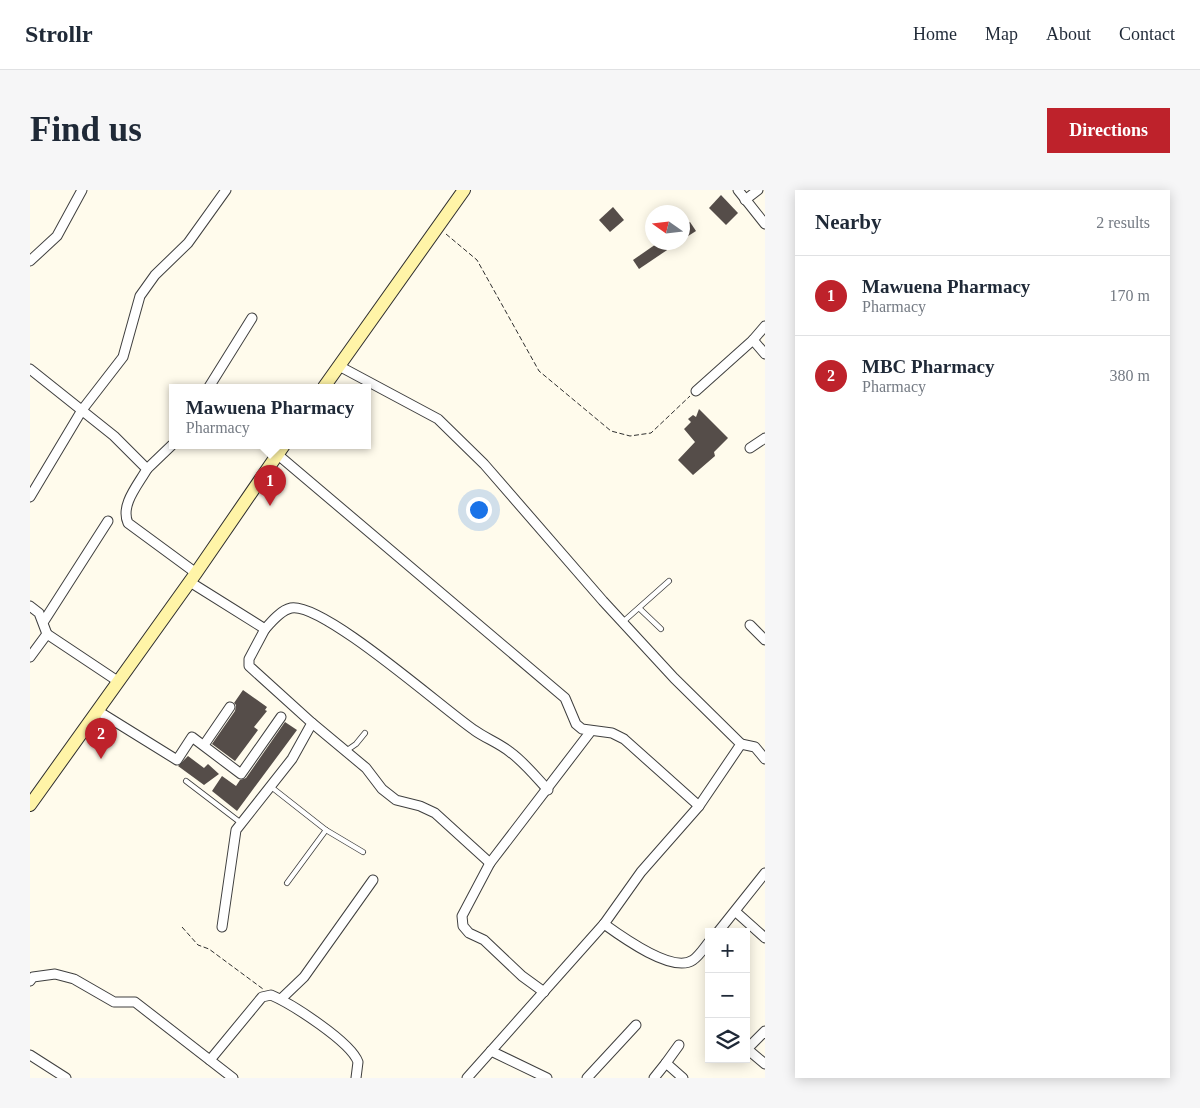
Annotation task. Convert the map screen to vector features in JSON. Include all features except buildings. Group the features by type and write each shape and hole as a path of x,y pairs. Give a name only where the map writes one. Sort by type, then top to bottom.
{"main road":[{"path":"326,384 464,190"},
{"path":"30,805 193,577 280,449"}],"street":[{"path":"30,261 57,236 82,190"},
{"path":"30,497 82,410 123,357 140,296 155,275 188,243 226,190"},
{"path":"738,190 744,200 765,224"},
{"path":"744,200 758,190"},
{"path":"211,384 252,318"},
{"path":"696,392 753,340 765,326"},
{"path":"753,340 765,354"},
{"path":"339,366 438,420 484,464 597,595 674,678 741,744 755,747 765,759"},
{"path":"30,369 114,436 147,469"},
{"path":"750,448 765,438"},
{"path":"169,448 147,469 126,508 125,516 128,523 193,577 264,629"},
{"path":"280,449 565,698 576,724 590,732 612,732 624,739 699,806"},
{"path":"44,621 108,521"},
{"path":"30,606 39,613 44,621 47,634 119,682"},
{"path":"490,863 435,813 420,806 396,800 382,789 366,768 312,723 249,666 250,659 264,629 276,617 291,608 304,609 324,619 356,638 475,731 511,752 548,790"},
{"path":"750,626 765,640"},
{"path":"30,658 47,634"},
{"path":"204,746 230,707"},
{"path":"98,711 177,760 192,737 241,774 281,716"},
{"path":"222,927 236,830 292,759 312,723"},
{"path":"544,992 522,976 484,940 469,932 463,926 462,916 490,863 531,807 548,790 590,732"},
{"path":"467,1078 604,924 641,872 699,806 741,744"},
{"path":"722,928 736,912 747,893 765,873"},
{"path":"281,999 304,977 373,880"},
{"path":"736,912 765,938"},
{"path":"604,924 666,961 684,964 694,960 705,947"},
{"path":"30,980 33,977 56,974 74,978 114,1002 135,1002 233,1078"},
{"path":"210,1060 262,997 271,995 281,999 347,1045 358,1062 356,1078"},
{"path":"587,1078 636,1025"},
{"path":"750,1045 765,1031"},
{"path":"654,1078 679,1045"},
{"path":"491,1051 547,1078"},
{"path":"750,1051 765,1064"},
{"path":"30,1055 66,1078"},
{"path":"666,1063 683,1078"}],"lane":[{"path":"624,622 669,581"},
{"path":"639,608 661,629"},
{"path":"346,751 366,733"},
{"path":"186,781 241,823"},
{"path":"270,786 326,830 363,852"},
{"path":"286,882 326,830"}],"path":[{"path":"437,228 477,260 539,372 611,431 630,436 651,433 696,392"},
{"path":"182,927 198,945 209,949 271,995"}],"place":[{"name":"Mawuena Pharmacy","path":"270,506"},
{"name":"MBC Pharmacy","path":"101,759"}]}
